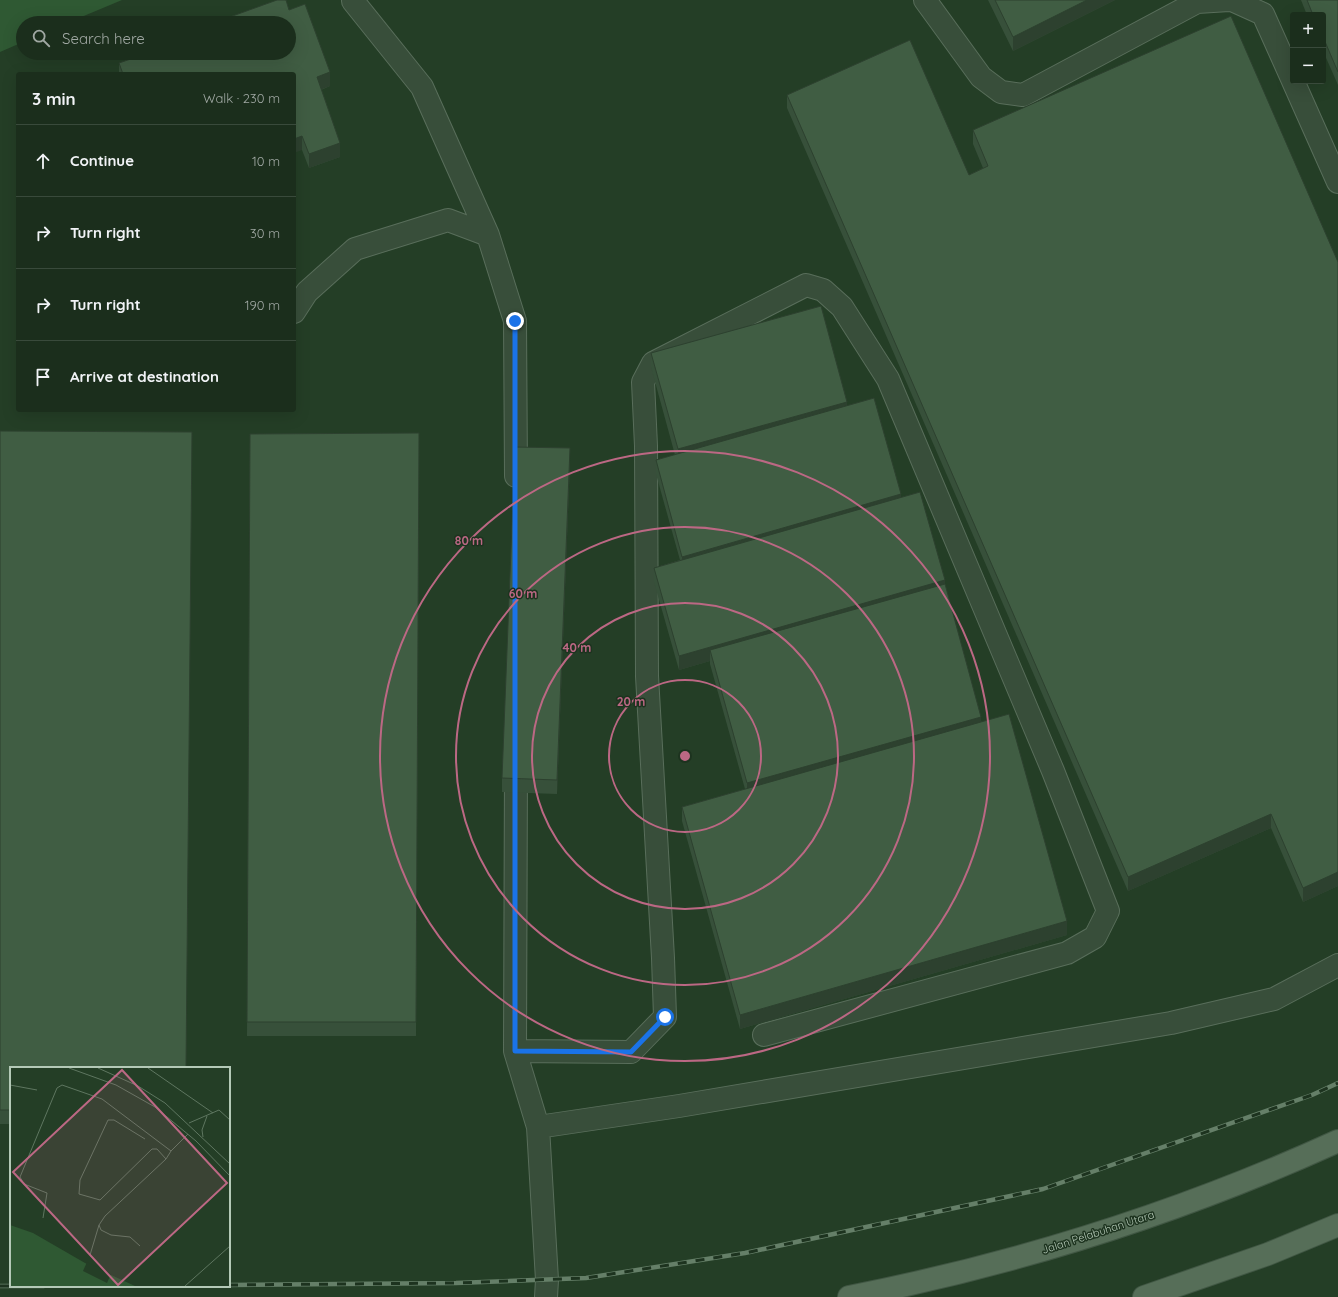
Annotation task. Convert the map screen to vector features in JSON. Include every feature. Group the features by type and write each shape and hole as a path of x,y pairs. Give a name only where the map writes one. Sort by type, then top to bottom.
{"main road":[{"name":"Jalan Pelabuhan Utara","path":"849,1297 910,1285 1035,1253 1174,1207 1280,1168 1338,1141"},
{"path":"1144,1297 1268,1254 1338,1225"}],"lane":[{"path":"353,0 422,87 488,235 515,321 516,494"},
{"path":"925,0 981,77 1001,92 1023,95 1197,2 1230,0 1263,14 1290,74"},
{"path":"1294,84 1338,182"},
{"path":"296,309 307,292 355,249 448,220 488,235"},
{"path":"515,1051 631,1052 665,1017 663,950 647,676 646,446 643,382 653,363 806,285 823,290 842,307 888,379 1053,771 1108,911 1095,937 1067,953 764,1035"},
{"path":"516,741 515,1051 538,1128 547,1280 546,1297"},
{"path":"538,1128 679,1106 1171,1023 1274,999 1338,964"}],"shaded area":[{"path":"0,0 122,0 84,16 16,16 16,45 0,52"}],"building":[{"path":"277,0 286,0 289,10 305,4 330,72 317,77 340,143 309,154 302,136 296,138 296,72 122,72 119,63 128,60 296,60 296,16 232,16"},
{"path":"995,0 1087,0 1013,37"},
{"path":"1307,0 1338,0 1338,72 1326,44 1326,12 1312,12"},
{"path":"1231,16 1338,262 1338,872 1303,888 1271,814 1128,877 787,95 910,40 969,175 988,166 973,130"},
{"path":"821,306 847,402 678,449 651,353"},
{"path":"874,398 901,494 682,557 656,460"},
{"path":"0,431 192,432 186,1067 10,1067 10,1110 0,1110"},
{"path":"419,433 416,1022 247,1022 250,434"},
{"path":"515,447 570,448 557,780 502,778"},
{"path":"920,492 945,580 679,656 654,568"},
{"path":"945,584 981,717 747,783 710,650"},
{"path":"1009,714 1067,921 740,1015 682,807"}],"railway":[{"path":"230,1285 456,1283 586,1278 745,1253 1043,1189 1312,1095 1338,1083"},
{"path":"0,1286 10,1286"}],"route":[{"path":"515,321 515,1051 631,1052 665,1017"}]}
